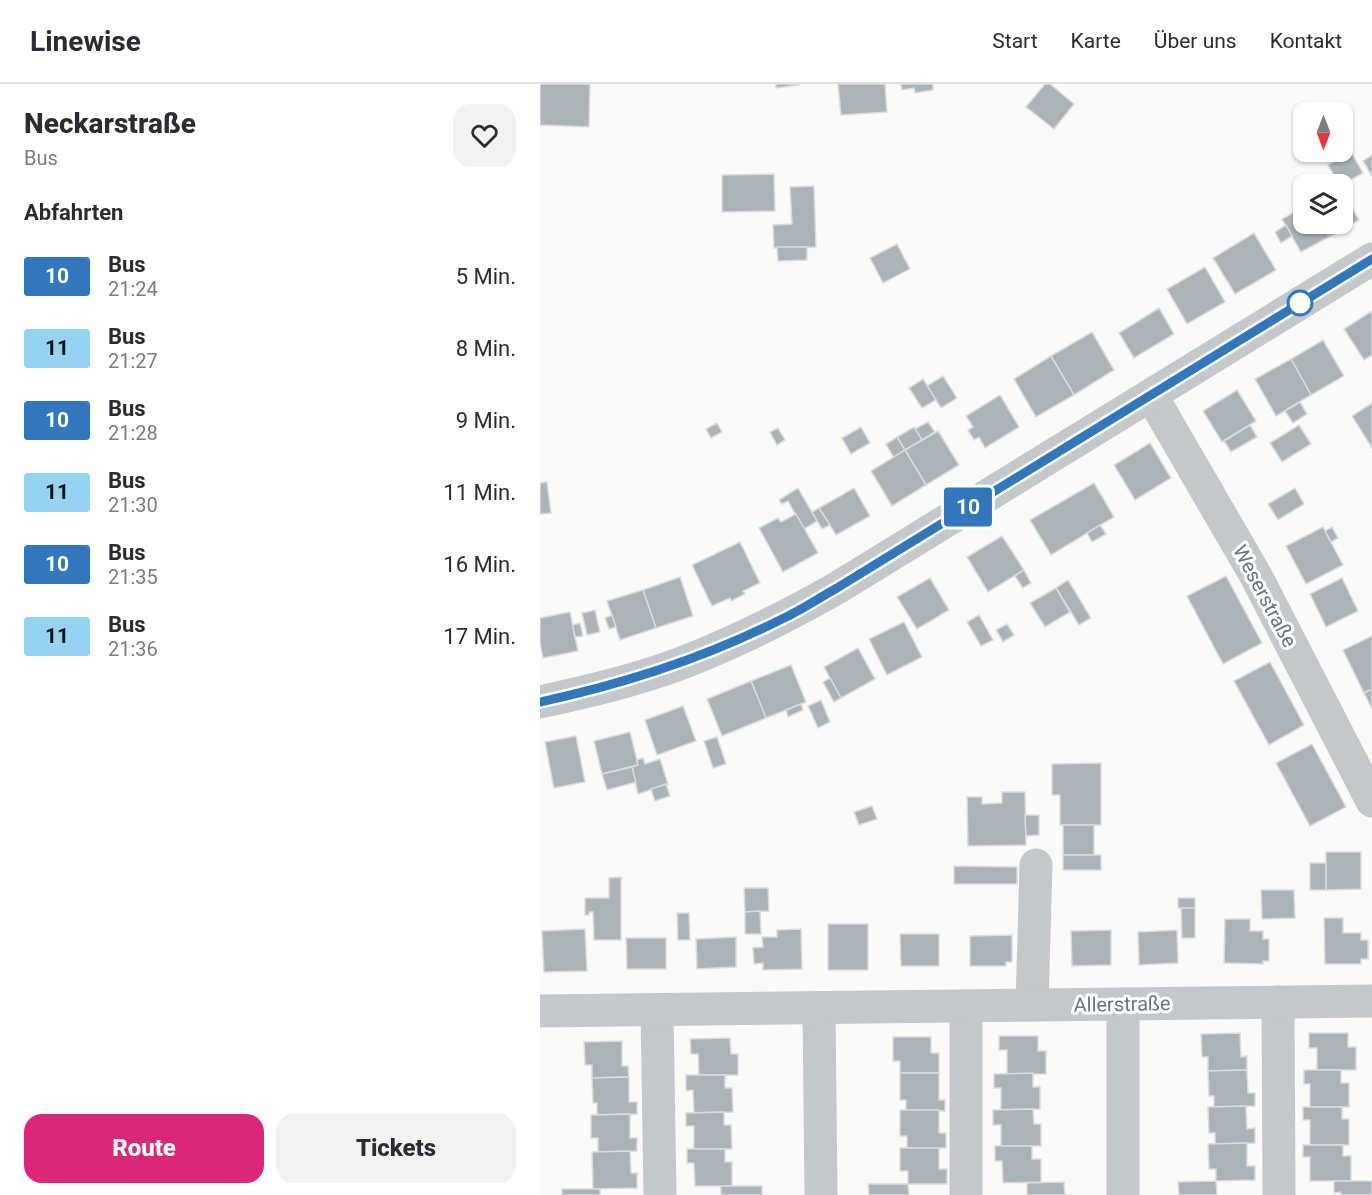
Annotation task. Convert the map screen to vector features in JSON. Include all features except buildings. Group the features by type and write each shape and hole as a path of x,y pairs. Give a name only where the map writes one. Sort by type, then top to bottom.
{"street":[{"path":"540,702 664,669 700,656 783,619 1372,259"},
{"name":"Weserstraße","path":"1151,395 1256,576 1372,801"},
{"path":"1032,1005 1036,865"},
{"name":"Allerstraße","path":"540,1011 1372,1001"},
{"path":"1278,1002 1280,1195"},
{"path":"1123,1004 1123,1195"},
{"path":"966,1006 966,1195"},
{"path":"819,1008 821,1195"},
{"path":"657,1010 660,1195"}],"bus line":[{"name":"10","path":"540,702 578,694 664,669 700,656 783,619 1372,259"}]}
